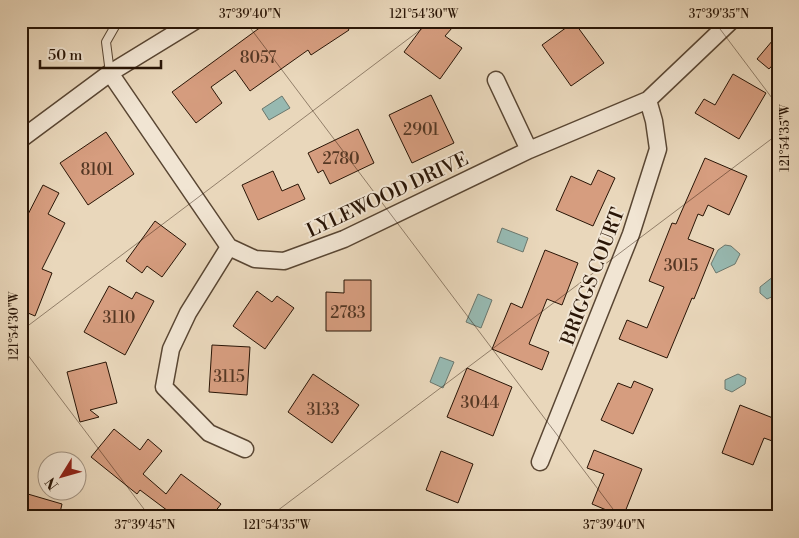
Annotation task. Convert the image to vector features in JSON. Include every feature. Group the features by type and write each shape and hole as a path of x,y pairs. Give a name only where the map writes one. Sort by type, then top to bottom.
{"street":[{"path":"21,139 110,73 195,21"},
{"name":"LYLEWOOD DRIVE","path":"110,73 230,247 255,259 284,261 344,239 529,150 648,100 731,21"},
{"path":"496,80 529,150"},
{"name":"BRIGGS COURT","path":"540,462 631,234 658,149 654,121 648,100"},
{"path":"230,247 188,313 170,348 164,387 209,433 245,449"}],"lane":[{"path":"110,73 106,42 118,21"}],"water":[{"path":"282,96 290,108 269,120 262,109"},
{"path":"502,228 528,238 523,252 497,242"},
{"path":"725,245 731,246 740,254 735,264 716,273 711,264 718,250"},
{"path":"774,276 778,277 778,294 767,299 760,293 760,287"},
{"path":"478,294 492,300 481,328 466,322"},
{"path":"440,357 454,362 443,388 430,382"},
{"path":"738,374 746,378 745,384 732,392 725,389 725,380"}],"building":[{"path":"269,21 343,21 349,30 311,55 308,50 250,91 235,70 211,87 222,103 196,123 172,92"},
{"path":"427,21 443,21 452,28 445,36 462,48 440,79 404,52"},
{"path":"574,22 604,63 571,86 542,45"},
{"path":"778,34 778,59 769,69 757,59"},
{"path":"733,74 766,93 739,139 695,113 704,99 715,105"},
{"path":"431,95 454,143 412,163 389,115"},
{"path":"358,129 374,163 330,184 323,170 318,173 308,153"},
{"path":"106,132 134,174 88,205 60,163"},
{"path":"705,158 747,176 729,215 708,205 703,216 698,214 688,239 714,249 667,358 619,339 627,320 647,328 664,287 649,281 672,223 676,224"},
{"path":"598,170 615,178 593,226 556,210 571,176 591,185"},
{"path":"273,171 282,191 298,184 305,199 258,220 242,185"},
{"path":"43,185 59,193 48,214 65,223 42,269 52,273 35,316 21,310 21,228"},
{"path":"155,221 186,244 162,277 147,266 142,273 126,261"},
{"path":"545,250 578,263 562,305 547,299 529,344 549,352 542,370 492,349 511,303 522,308"},
{"path":"344,280 371,280 371,331 326,331 326,292 344,293"},
{"path":"109,286 132,299 136,292 154,301 125,355 84,332"},
{"path":"257,291 272,302 277,296 294,308 265,349 233,326"},
{"path":"212,345 250,347 247,395 209,392"},
{"path":"106,362 117,403 90,410 99,417 80,422 67,372"},
{"path":"467,368 512,387 493,436 447,417"},
{"path":"313,374 359,405 332,443 288,412"},
{"path":"634,381 653,389 633,434 601,420 618,383 631,388"},
{"path":"740,405 778,420 778,443 764,438 753,465 722,453"},
{"path":"114,429 140,450 148,439 162,451 143,474 166,494 181,474 221,504 211,517 176,517 140,490 137,494 91,457"},
{"path":"594,450 642,469 623,517 592,504 604,474 587,468"},
{"path":"441,451 473,464 458,503 426,490"},
{"path":"21,492 38,497 38,500 48,500 62,504 59,517 21,517"}]}
